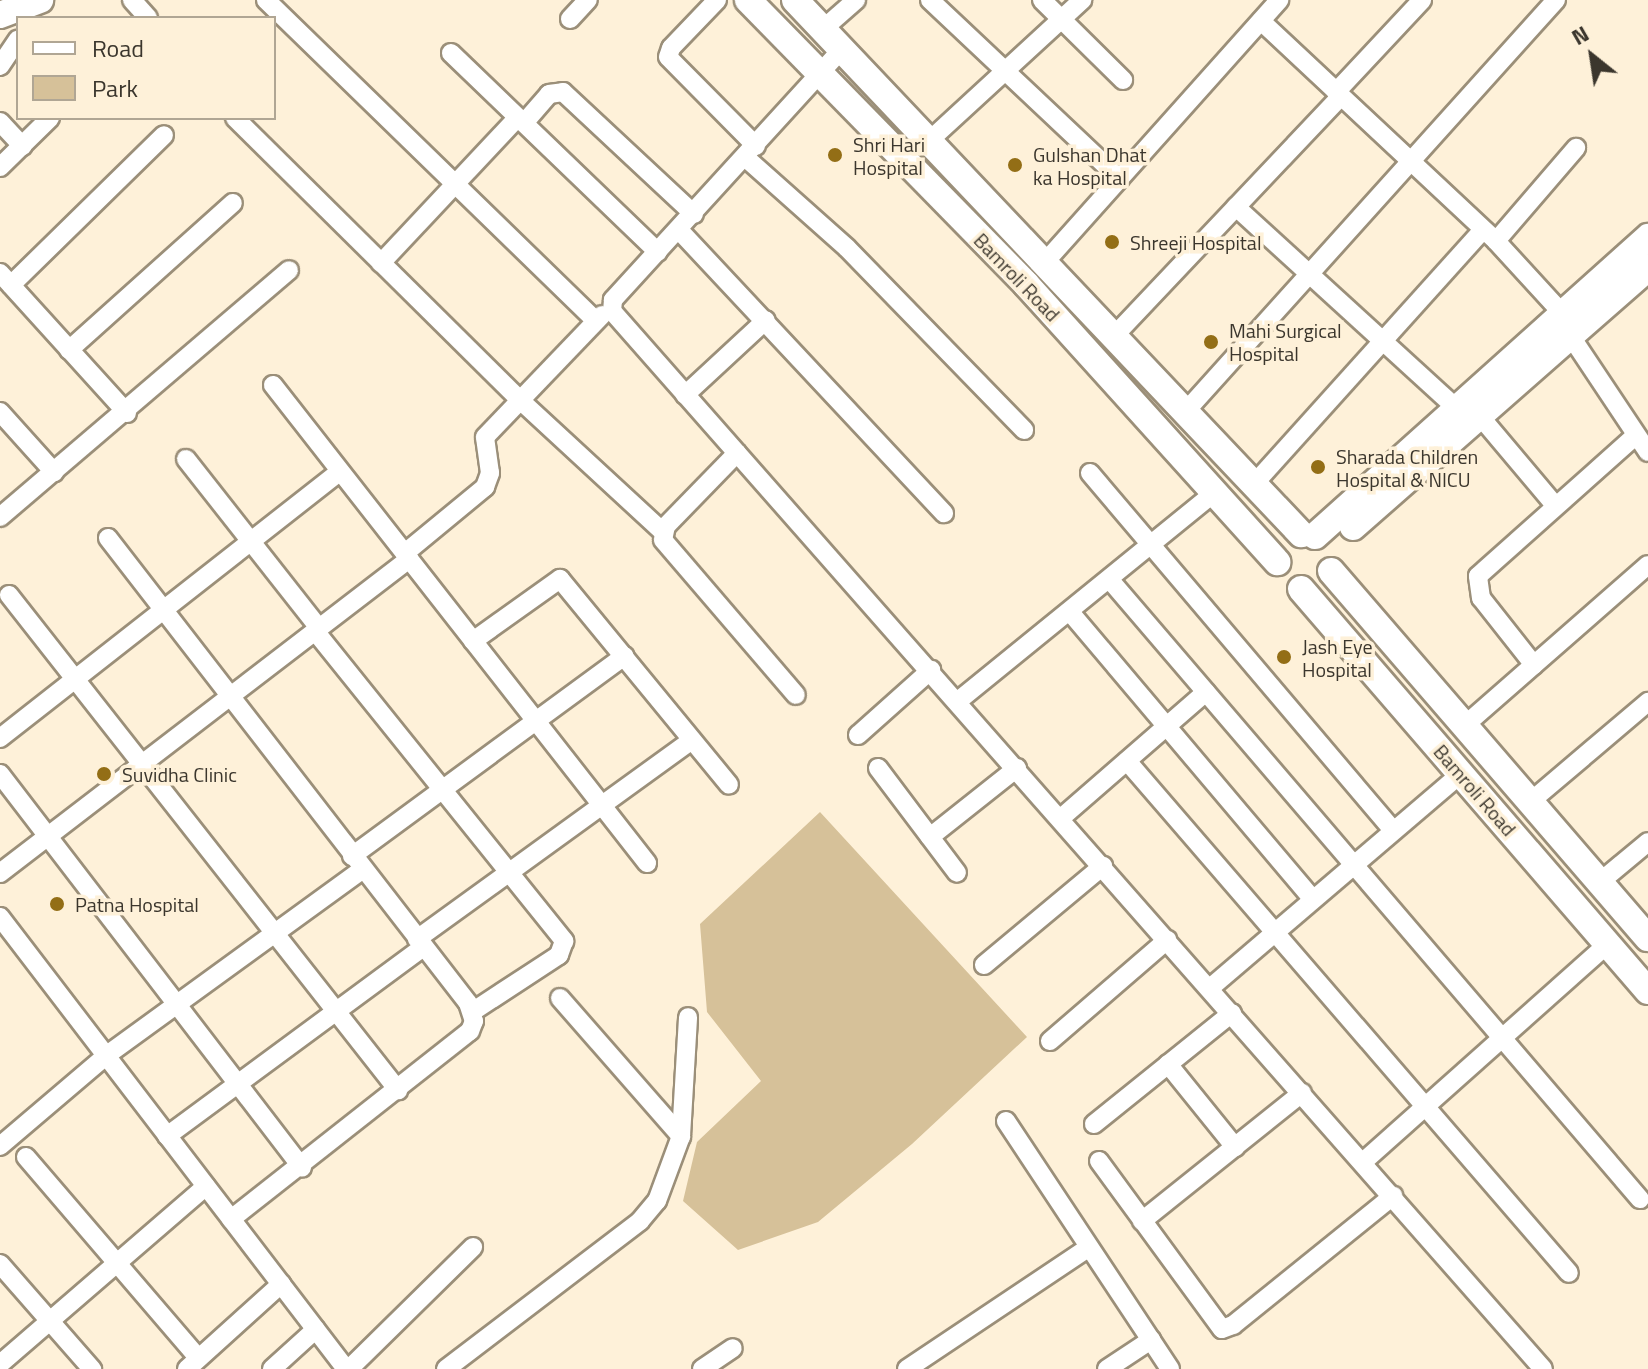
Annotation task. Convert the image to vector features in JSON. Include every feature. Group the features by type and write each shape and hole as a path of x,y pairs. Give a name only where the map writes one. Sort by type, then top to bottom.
{"street":[{"path":"0,15 40,0"},
{"path":"132,0 146,16"},
{"path":"266,0 596,321"},
{"path":"570,19 588,0"},
{"path":"717,0 671,48 668,57 751,152 1024,430"},
{"name":"Bamroli Road","path":"748,0 817,75 1026,284 1277,562"},
{"name":"Bamroli Road","path":"795,0 1046,261 1254,484 1319,547 1464,726 1648,938"},
{"path":"823,29 856,0"},
{"path":"930,0 1007,69 1120,179"},
{"path":"1042,0 1123,80"},
{"path":"930,140 1082,0"},
{"path":"1252,0 1269,11 1339,94 1490,236 1562,313 1572,338 1648,452"},
{"path":"1115,335 1236,207 1422,0"},
{"path":"1186,411 1556,0"},
{"path":"1046,261 1269,11"},
{"path":"0,66 16,42"},
{"path":"0,873 317,629 485,487 490,473 485,437 611,305 842,49"},
{"path":"451,53 658,252"},
{"path":"381,263 454,184 549,94 563,92 694,214"},
{"path":"0,167 48,120"},
{"path":"237,120 520,400 663,532 668,547 796,695"},
{"path":"0,122 22,146"},
{"path":"127,413 5,279 164,135"},
{"path":"1254,484 1382,342 1576,148"},
{"path":"69,350 233,203"},
{"path":"1236,207 1382,342 1468,412 1554,504"},
{"path":"679,230 944,513"},
{"path":"1319,547 1284,543 1277,562 1285,582 1301,589 1318,586 1319,547 1468,412 1562,313 1648,237"},
{"path":"1468,412 1572,338 1648,268"},
{"path":"0,517 127,413 289,270"},
{"path":"611,305 616,318 931,670 1543,1369"},
{"path":"685,395 766,320"},
{"path":"273,385 647,863"},
{"path":"0,412 54,472"},
{"path":"1534,665 1475,584 1554,504 1635,436"},
{"path":"663,532 737,453"},
{"path":"186,459 441,788 559,933 565,948 472,1012"},
{"path":"0,738 161,608 340,471"},
{"path":"1090,473 1393,830"},
{"path":"958,701 1152,547 1214,493"},
{"path":"108,538 472,1012 470,1031 302,1168 231,1219"},
{"path":"1464,726 1648,565"},
{"path":"473,641 560,579 729,785"},
{"path":"1110,580 1640,1199"},
{"name":"Bamroli Road","path":"1301,589 1648,991"},
{"path":"9,595 140,766 398,1090"},
{"path":"1070,612 1311,897"},
{"path":"0,1145 107,1055 272,932 357,863 441,788 624,656"},
{"path":"858,735 931,670"},
{"path":"1061,818 1206,692"},
{"path":"1530,802 1648,702"},
{"path":"167,1136 335,1012 508,872 692,740"},
{"path":"1127,761 1569,1273"},
{"path":"878,768 957,873"},
{"path":"930,837 1017,768"},
{"path":"0,774 302,1168"},
{"path":"1210,988 1311,897 1461,774"},
{"path":"1600,882 1648,842"},
{"path":"984,965 1103,866"},
{"path":"0,917 347,1369 473,1247"},
{"path":"1050,1041 1167,940"},
{"path":"1363,1162 1608,944"},
{"path":"560,998 681,1136"},
{"path":"1094,1124 1232,1013"},
{"path":"446,1369 649,1213 681,1136 688,1017"},
{"path":"1168,1064 1235,1147"},
{"path":"1142,1221 1302,1093"},
{"path":"1006,1121 1170,1369"},
{"path":"26,1157 117,1264 192,1364 281,1284"},
{"path":"1099,1161 1217,1325 1228,1328 1393,1196"},
{"path":"0,1364 206,1186"},
{"path":"907,1369 1089,1247"},
{"path":"0,1264 92,1369"},
{"path":"272,1369 316,1329"},
{"path":"1107,1369 1151,1340"},
{"path":"702,1369 733,1348"}],"green space":[{"path":"820,812 1027,1037 912,1144 818,1222 738,1250 683,1201 697,1142 761,1081 707,1012 700,924"}],"place":[{"name":"Shri Hari Hospital","path":"835,155"},
{"name":"Gulshan Dhat ka Hospital","path":"1015,165"},
{"name":"Shreeji Hospital","path":"1112,242"},
{"name":"Mahi Surgical Hospital","path":"1211,342"},
{"name":"Sharada Children Hospital & NICU","path":"1318,467"},
{"name":"Jash Eye Hospital","path":"1284,657"},
{"name":"Suvidha Clinic","path":"104,774"},
{"name":"Patna Hospital","path":"57,904"}]}
